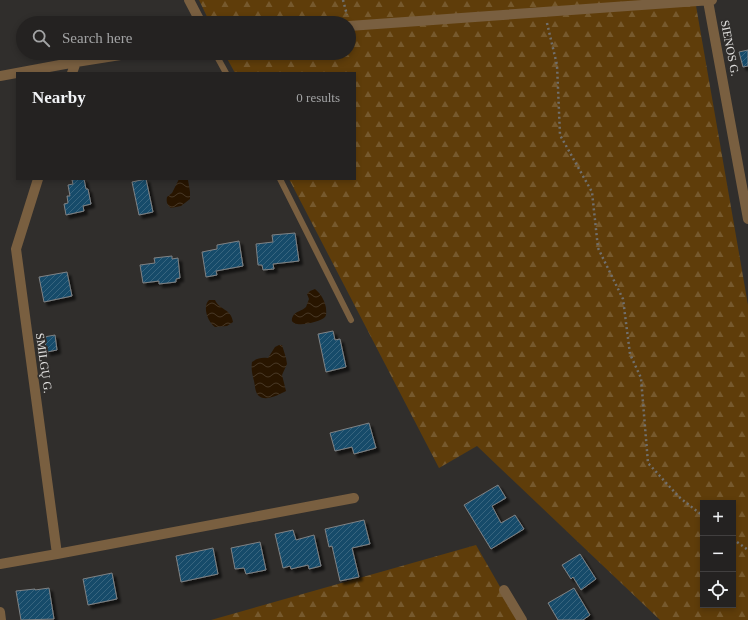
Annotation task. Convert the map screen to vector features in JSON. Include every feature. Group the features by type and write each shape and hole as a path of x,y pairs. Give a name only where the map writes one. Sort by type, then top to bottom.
{"street":[{"path":"189,0 197,16"},
{"name":"SIENOS G.","path":"708,0 748,219"},
{"path":"356,26 712,0"},
{"path":"22,72 89,60"},
{"path":"72,72 76,62"},
{"path":"0,76 16,73"},
{"name":"SMILGŲ G.","path":"38,180 16,249 57,554"},
{"path":"0,564 354,498"},
{"path":"504,590 522,620"},
{"path":"0,612 1,620"}],"lane":[{"path":"220,60 226,72"},
{"path":"281,180 352,320"}],"path":[{"path":"343,0 347,16"},
{"path":"544,12 557,65 560,135 592,192 598,248 623,299 630,354 641,378 648,463 679,497 700,514"},
{"path":"736,541 748,550"}],"green space":[{"path":"199,0 695,0 748,305 748,620 660,620 477,446 439,468 290,180 356,180 356,72 234,72 228,60 356,60 356,16 207,16"},
{"path":"476,545 519,620 211,620"}],"water":[{"path":"178,180 188,180 190,199 181,206 171,208 167,203 167,197 172,193"},
{"path":"315,289 321,295 325,303 325,317 311,323 294,323 292,320 293,316 306,307 309,299 307,294"},
{"path":"209,300 215,300 217,304 230,314 233,322 227,326 215,327 212,325 206,310"},
{"path":"282,345 287,364 282,375 286,391 273,397 262,398 256,391 252,371 252,362 260,358 268,358 275,347"}],"building":[{"path":"748,50 748,66 743,67 739,52"},
{"path":"72,180 84,180 86,189 88,189 91,204 83,206 84,211 66,215 64,204 68,203 67,196 70,196 68,185 73,184"},
{"path":"146,180 153,212 139,215 132,182"},
{"path":"295,233 299,261 273,264 274,269 263,270 262,265 258,265 256,244 273,242 272,235"},
{"path":"239,241 243,266 216,271 217,275 206,277 202,252 217,249 217,245"},
{"path":"172,256 172,259 178,258 180,278 176,279 176,282 159,284 159,281 143,283 140,265 155,263 154,258"},
{"path":"67,272 72,296 44,302 39,277"},
{"path":"333,331 335,340 340,339 346,367 326,372 318,334"},
{"path":"55,335 57,350 47,352 44,337"},
{"path":"369,423 376,448 354,454 352,447 335,451 330,433"},
{"path":"498,485 506,498 492,506 501,523 515,515 524,529 491,549 464,505"},
{"path":"364,520 370,544 352,548 359,577 340,581 332,546 329,547 325,529"},
{"path":"293,530 296,540 314,535 321,566 309,569 308,565 291,569 290,566 283,568 275,534"},
{"path":"260,542 266,570 246,574 244,568 235,569 231,548"},
{"path":"213,548 218,574 181,582 176,556"},
{"path":"580,554 596,579 581,590 573,577 571,579 562,565"},
{"path":"112,573 117,599 88,605 83,579"},
{"path":"49,588 54,619 21,620 16,591"},
{"path":"574,588 590,615 583,620 558,620 548,603"}]}
